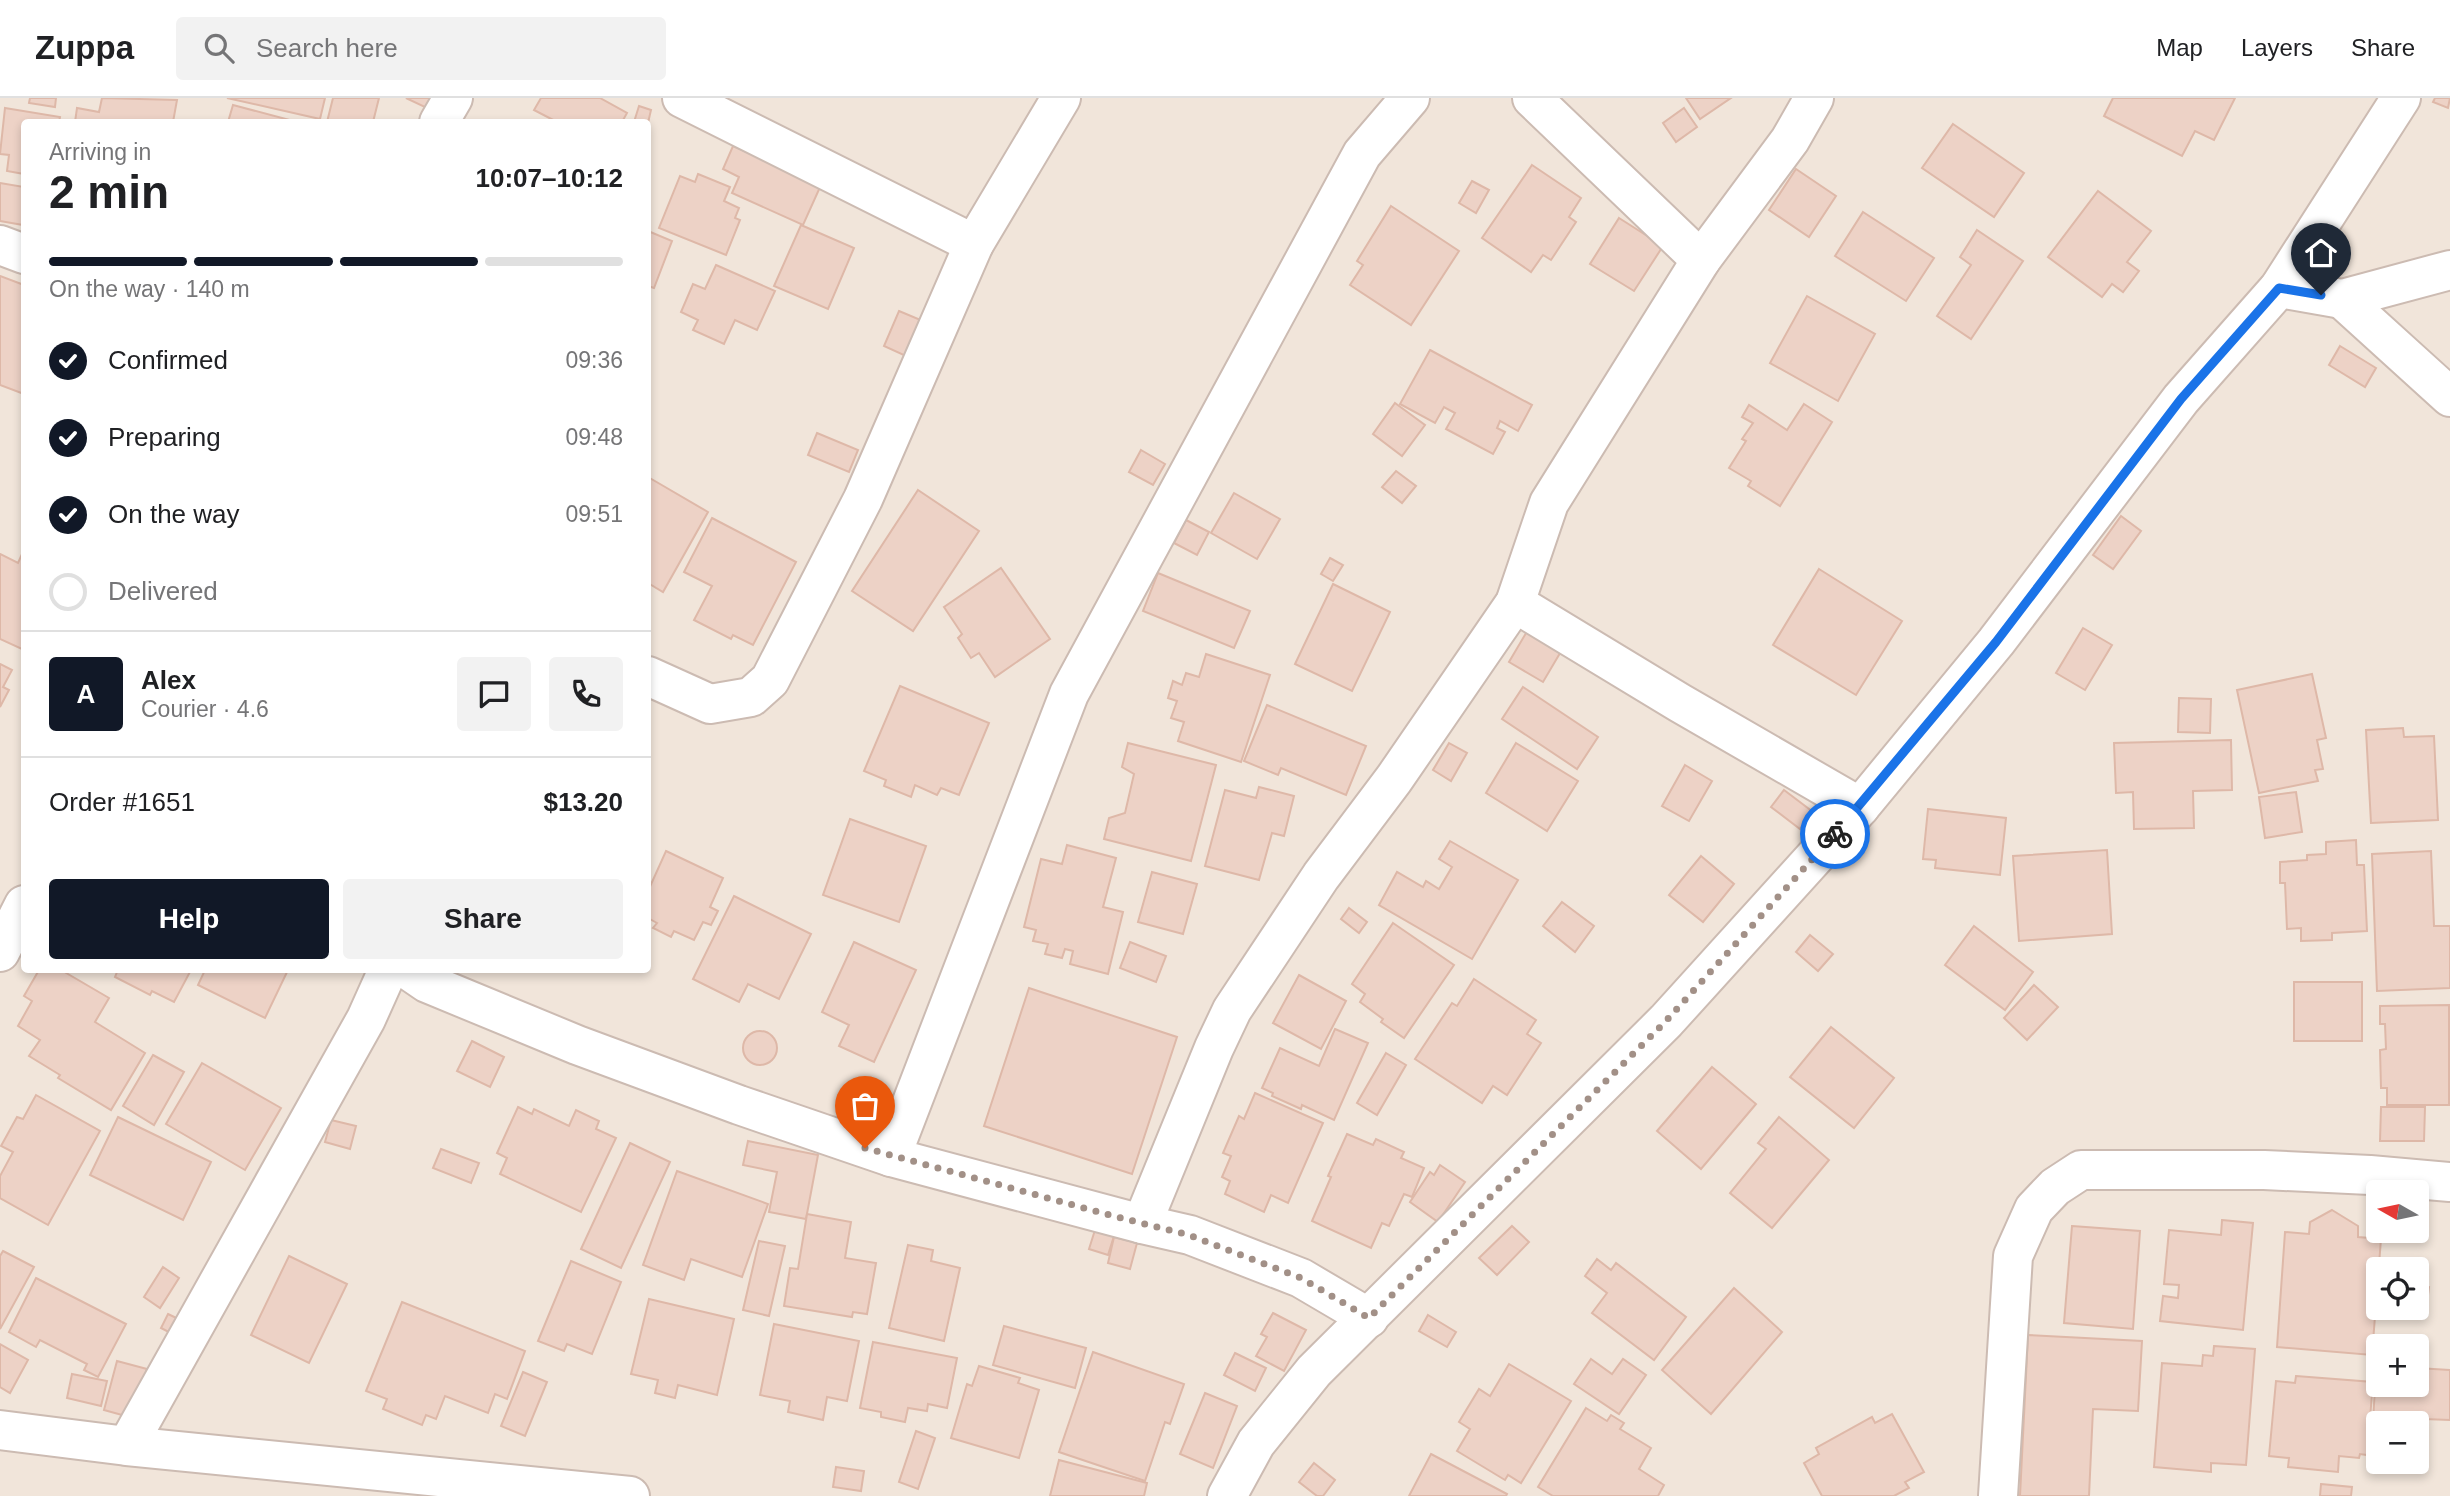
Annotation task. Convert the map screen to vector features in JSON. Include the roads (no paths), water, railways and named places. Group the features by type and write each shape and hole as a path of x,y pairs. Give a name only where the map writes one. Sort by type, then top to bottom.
{"street":[{"path":"441,119 453,98"},
{"path":"681,98 974,244"},
{"path":"651,677 710,705 751,697 770,680 863,499 974,244 1061,98"},
{"path":"891,1157 1069,694 1362,153 1410,98"},
{"path":"1532,98 1701,260"},
{"path":"1142,1224 1232,1010 1321,876 1394,779 1515,603 1549,503 1701,260 1790,140 1814,98"},
{"path":"1227,1496 1256,1443 1314,1371 1666,1021 1860,807 1996,642 2181,399 2279,288 2400,98"},
{"path":"0,245 21,253"},
{"path":"2279,288 2342,299 2450,270"},
{"path":"2342,299 2450,397"},
{"path":"1515,603 1679,703 1860,807"},
{"path":"0,952 21,911"},
{"path":"127,1446 366,1019 387,973"},
{"path":"412,973 427,983 577,1045 891,1157 1189,1235 1301,1278 1369,1318"},
{"path":"1998,1496 2013,1256 2034,1209 2055,1187 2081,1170 2264,1170 2450,1182"},
{"path":"0,1430 127,1446 630,1496"}]}
